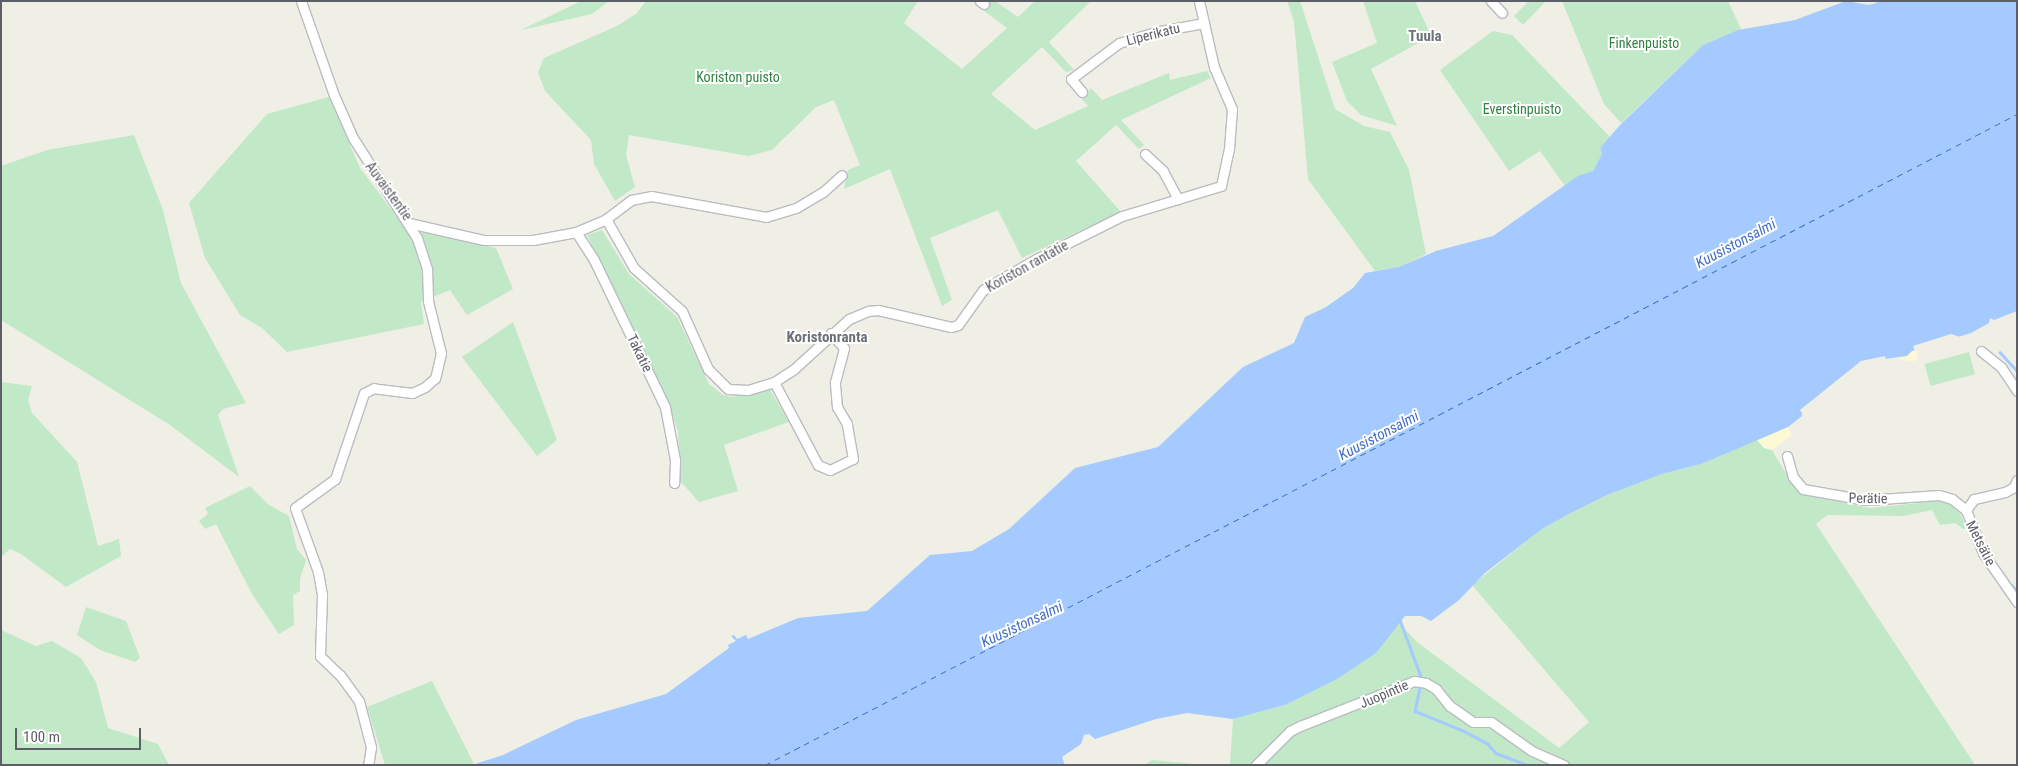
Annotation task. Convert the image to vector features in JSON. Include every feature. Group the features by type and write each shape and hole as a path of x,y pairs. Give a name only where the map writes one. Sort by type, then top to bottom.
{"street":[{"name":"Auvaistentie","path":"301,1 334,95 353,138 381,185 410,223 502,242 576,232 606,219"},
{"name":"Koriston rantatie","path":"606,219 634,268 682,311 715,378 728,388 738,390 774,382 794,370 831,333 849,319 878,310 951,326 958,325 983,290 1023,267 1122,216 1221,186 1229,149 1232,109 1216,73 1199,1"},
{"path":"1492,1 1502,13"},
{"name":"Liperikatu","path":"1082,92 1071,79 1119,42 1154,32 1204,23"},
{"path":"1145,154 1163,171 1178,199"},
{"path":"606,219 631,200 651,196 757,216 774,215 809,201 842,175"},
{"path":"368,765 371,748 359,701 340,675 320,656 322,595 318,572 295,508 335,479 364,393 374,388 412,393 435,378 441,353 428,301 423,252 410,223"},
{"name":"Takatie","path":"576,232 594,260 665,407 675,460 674,482"},
{"path":"774,382 818,465 830,470 853,459 847,424 837,408 835,382 844,348 831,333"},
{"path":"1981,351 2001,367 2017,391"},
{"name":"Perätie","path":"1787,456 1793,477 1803,489 1866,500 1939,495 1952,499 1966,510"},
{"name":"Metsätie","path":"2017,480 2014,487 2005,492 1974,499 1966,510 1983,553 2017,602"},
{"name":"Juopintie","path":"1256,765 1295,728 1414,682 1426,683 1436,689 1450,706 1473,722 1491,722 1532,751 1564,765"}],"green space":[{"path":"581,1 609,1 592,14 521,30"},
{"name":"Koriston puisto","path":"646,1 918,1 904,23 962,69 1007,28 983,10 989,1 995,1 1018,17 1035,1 1091,1 1049,42 1074,70 1066,72 1042,47 991,94 1035,130 1088,106 1081,98 1091,88 1102,100 1169,73 1170,80 1207,71 1211,78 1121,120 1144,145 1139,149 1116,125 1076,161 1121,212 1022,258 998,210 930,238 952,300 942,306 890,169 844,189 848,170 860,165 834,100 816,107 772,150 748,156 629,135 626,155 635,187 615,201 594,164 591,140 545,91 538,72 544,58 617,26 636,14"},
{"path":"1287,1 1300,1 1335,109 1364,126 1390,132 1409,170 1426,254 1400,267 1375,271 1308,179 1294,21"},
{"path":"1363,1 1415,1 1429,31 1422,41 1371,69 1397,126 1361,115 1347,101 1332,62 1377,43"},
{"path":"1529,1 1546,1 1523,25 1514,16"},
{"name":"Finkenpuisto","path":"1562,1 1728,1 1741,29 1703,45 1621,123 1604,104"},
{"name":"Everstinpuisto","path":"1493,31 1512,35 1610,137 1600,148 1602,154 1593,171 1565,186 1540,151 1509,171 1440,70"},
{"path":"329,97 360,168 406,229 496,248 513,289 467,315 450,290 421,302 424,324 287,352 262,328 240,315 205,258 189,203 267,114"},
{"path":"134,135 163,210 181,283 246,403 223,409 218,415 239,477 170,425 1,320 1,166 47,150"},
{"path":"602,230 629,274 677,317 709,384 723,395 733,397 769,388 789,422 724,445 738,491 699,502 680,481 678,431 669,405 587,235"},
{"path":"513,322 557,440 537,456 462,357"},
{"path":"1969,352 1975,374 1931,386 1925,364"},
{"path":"1,382 32,386 28,400 32,413 77,462 98,546 119,539 121,556 66,587 21,554 10,549 1,557"},
{"path":"1756,439 1764,448 1772,450 1791,482 1803,494 1870,508 1939,501 1950,504 1961,515 1968,532 1955,523 1940,525 1932,510 1903,516 1827,515 1816,524 1975,765 1230,765 1233,719 1285,705 1398,622 1417,642 1559,748 1589,722 1472,585 1542,529 1569,514 1607,495 1662,474 1701,464"},
{"path":"250,486 269,505 289,516 297,549 306,560 300,579 300,591 293,595 294,625 279,634 252,594 216,524 205,529 199,521 208,514 205,508"},
{"path":"86,607 126,621 140,658 135,662 100,650 77,635"},
{"path":"1,630 36,646 52,641 81,658 96,682 108,728 158,744 169,765 1,765"},
{"path":"432,681 474,764 385,765 367,707"},
{"path":"1152,760 1206,765 1145,765"}],"sand":[{"path":"1916,349 1918,357 1915,361 1900,360 1899,358"},
{"path":"1788,427 1792,435 1772,450 1764,448 1756,439"}],"water":[{"name":"Kuusistonsalmi","path":"1846,1 1869,5 1882,1 2017,1 2017,311 1994,320 1990,318 1989,323 1971,333 1912,351 1907,356 1862,362 1802,410 1802,416 1788,427 1701,464 1662,474 1607,495 1569,514 1542,529 1485,573 1459,600 1431,621 1421,616 1405,616 1376,653 1337,679 1285,705 1233,719 1187,713 1156,719 1095,739 1089,734 1084,735 1081,744 1062,757 1065,765 472,765 503,755 576,720 666,694 729,648 728,645 736,641 731,636 734,635 737,639 746,635 748,639 798,618 867,611 930,555 972,551 1009,529 1075,468 1158,447 1243,367 1294,343 1305,317 1326,307 1353,288 1365,273 1399,267 1436,251 1493,236 1578,176 1593,171 1602,154 1600,148 1620,125 1703,45 1738,30 1795,20"}],"pier":[{"path":"1951,334 1963,338 1915,351 1913,346"},
{"path":"1885,356 1886,360 1863,364 1802,413 1800,410 1861,361"}],"waterway":[{"path":"2000,352 2017,371"},
{"path":"2012,585 2017,591"},
{"path":"1400,620 1422,679"},
{"path":"1420,688 1415,711 1464,731 1488,744 1496,753 1528,765"}],"ferry route":[{"path":"765,765 2017,114"}],"district":[{"name":"Tuula","path":"1425,37"},
{"name":"Koristonranta","path":"827,338"}]}
